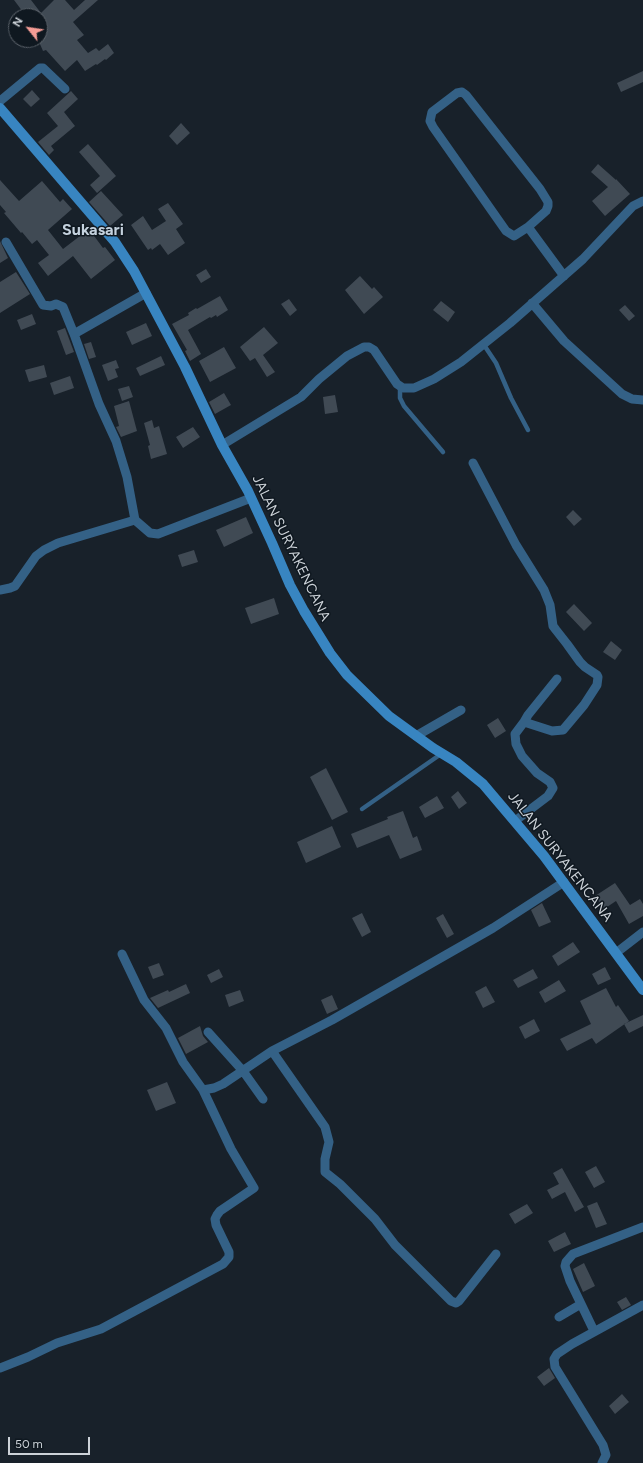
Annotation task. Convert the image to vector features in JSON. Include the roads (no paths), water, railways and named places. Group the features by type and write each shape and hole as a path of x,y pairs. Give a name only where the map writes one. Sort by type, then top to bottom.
{"street":[{"path":"0,101 40,68 43,68 65,89"},
{"path":"462,92 466,95 540,189 548,202 546,211 528,227 514,236 506,231 433,128 430,121 432,112 456,93 462,92"},
{"name":"JALAN SURYAKENCANA","path":"0,108 114,242 134,271 185,367 222,445 251,498 290,585 330,654 347,675 394,720 475,776 544,856 643,990"},
{"path":"222,445 301,397 319,379 347,356 364,347 369,347 374,350 400,387 407,389 414,388 434,379 484,345 599,244 633,206 643,201"},
{"path":"528,227 564,276"},
{"path":"6,242 43,305 51,306 56,304 63,307 87,371 116,441 127,477 135,520 150,533 158,534 251,498"},
{"path":"74,334 146,293"},
{"path":"532,303 564,341 622,394 632,399 643,400"},
{"path":"473,463 516,545 544,590 550,605 553,626 580,662 598,677 597,685 584,705 563,730 552,730 524,722"},
{"path":"0,590 15,586 36,556 44,550 58,543 135,520"},
{"path":"515,821 548,796 553,788 550,782 531,767 518,750 515,734 557,679"},
{"path":"416,736 461,710"},
{"path":"203,1090 214,1088 223,1084 272,1051 332,1020 493,928 564,882"},
{"path":"616,953 643,932"},
{"path":"0,1368 28,1358 57,1344 101,1329 217,1267 227,1260 229,1257 229,1252 216,1225 217,1215 220,1211 254,1188 231,1149 203,1090 183,1062 166,1028 144,1000 122,954"},
{"path":"208,1032 242,1071 263,1100"},
{"path":"272,1051 325,1127 329,1142 325,1159 325,1172 340,1184 375,1219 395,1245 451,1301 456,1303 458,1301 496,1254"},
{"path":"594,1331 565,1266 569,1258 574,1254 643,1227"},
{"path":"559,1317 581,1304"},
{"path":"602,1463 606,1455 603,1445 554,1364 554,1359 557,1354 594,1331 643,1305"}],"lane":[{"path":"484,345 496,364 511,398 528,430"},
{"path":"400,387 400,398 404,406 443,452"},
{"path":"362,809 443,753"}],"district":[{"name":"Sukasari","path":"93,230"}]}
